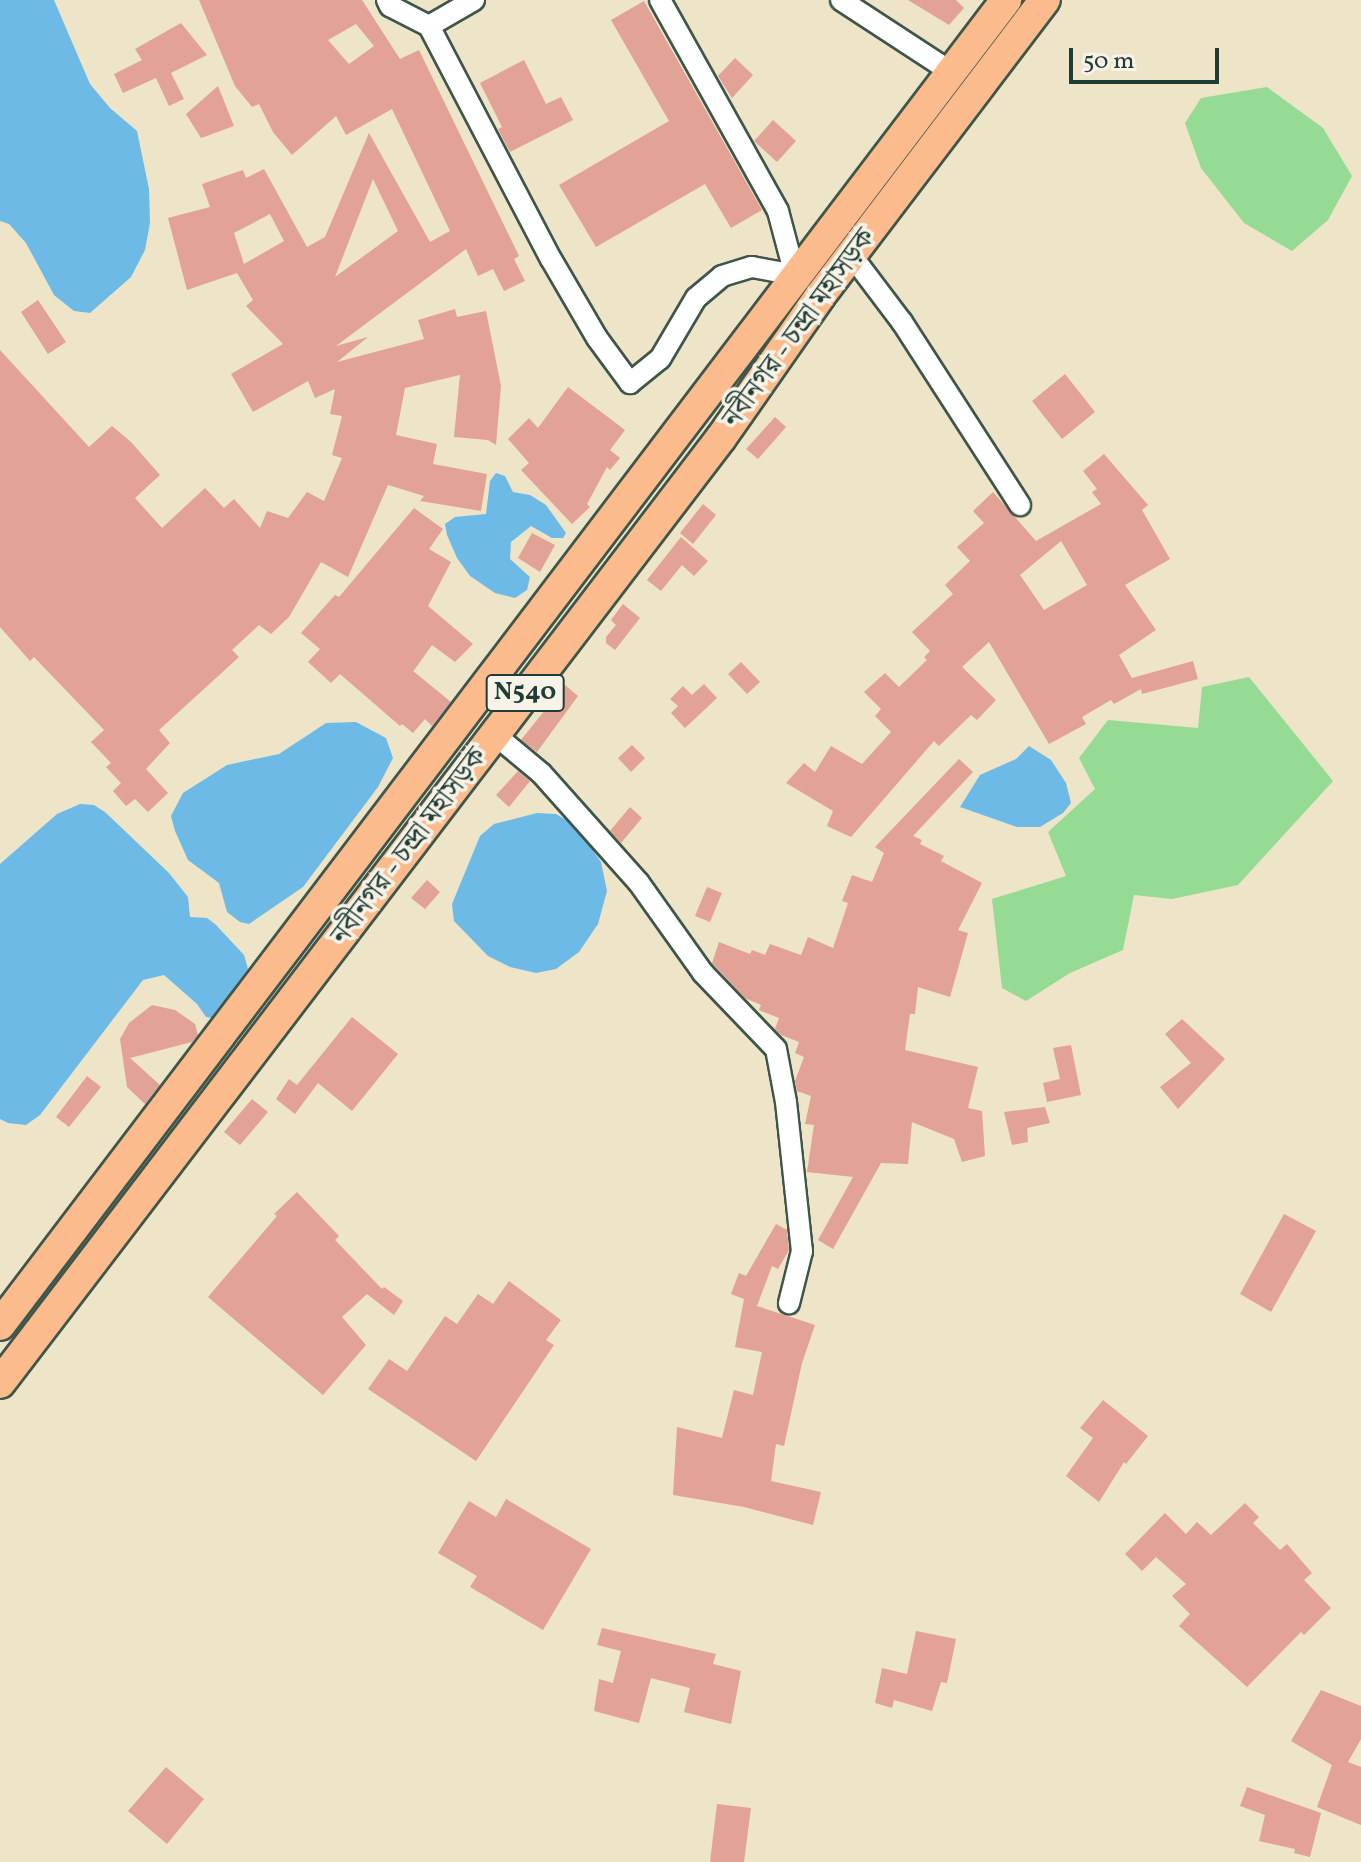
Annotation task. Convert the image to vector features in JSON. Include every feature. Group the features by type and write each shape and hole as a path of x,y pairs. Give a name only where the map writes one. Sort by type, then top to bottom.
{"highway":[{"name":"নবীনগর - চন্দ্রা মহাসড়ক","path":"0,1325 563,588 795,275 1006,0"},
{"name":"নবীনগর - চন্দ্রা মহাসড়ক","path":"0,1383 721,438 852,256 1045,0"}],"street":[{"path":"387,0 390,6 429,26 551,259 597,338 630,383 660,359 696,298 722,276 752,267 795,275 778,211 660,0"},
{"path":"429,26 474,0"},
{"path":"841,0 951,72"},
{"path":"852,256 902,322 1020,505"},
{"path":"494,734 541,773 639,883 703,973 776,1049 786,1102 802,1251 789,1303"}],"green space":[{"path":"1267,87 1323,128 1352,176 1328,220 1292,251 1244,223 1201,168 1185,123 1201,98"},
{"path":"1249,677 1333,781 1238,885 1172,899 1134,895 1123,950 1070,973 1026,1001 1002,988 992,899 1066,876 1048,832 1095,789 1079,758 1108,720 1198,728 1202,687"}],"water":[{"path":"0,0 54,0 90,84 110,108 137,131 149,189 150,223 145,250 131,277 90,313 74,311 54,295 26,243 9,224 0,221"},
{"path":"496,473 505,476 513,492 530,495 546,505 566,533 563,538 552,538 531,526 511,542 510,559 530,577 527,590 515,598 495,593 470,576 457,558 445,524 455,517 486,514 490,481"},
{"path":"356,722 386,738 393,758 378,787 303,887 249,924 240,922 227,912 219,883 188,860 175,831 171,816 183,793 227,765 279,754 326,723"},
{"path":"1029,746 1051,760 1066,783 1071,803 1063,813 1040,827 1017,827 960,807 980,775 1016,759"},
{"path":"80,804 94,805 105,812 169,873 188,897 190,917 207,918 215,924 244,955 248,969 212,1018 206,1017 197,1004 164,975 143,980 40,1115 26,1125 8,1123 0,1119 0,864 57,814"},
{"path":"537,813 556,814 575,825 601,862 607,891 598,924 579,952 556,969 536,973 510,967 488,956 454,921 452,904 480,836 494,824"}],"building":[{"path":"199,0 362,0 400,59 419,50 519,256 514,259 525,281 504,291 493,269 478,276 466,249 336,346 368,337 337,362 424,339 418,320 455,309 457,317 486,311 501,386 496,445 488,440 454,437 460,375 405,388 396,435 437,444 433,464 487,474 481,511 420,501 424,496 388,485 348,577 321,562 289,617 271,634 259,625 232,650 239,657 159,730 170,743 146,769 168,793 148,812 135,799 126,806 113,791 121,783 106,767 111,763 91,742 104,730 34,657 30,661 0,627 0,350 89,447 112,426 131,442 160,475 135,498 162,528 205,488 224,508 234,499 260,528 267,511 288,518 307,492 324,501 342,458 332,455 342,416 330,414 335,389 315,398 308,381 253,412 231,374 283,344 246,306 253,300 237,273 187,290 168,218 210,207 202,184 243,170 246,178 264,169 307,247 325,237 369,133 430,242 450,231 392,109 346,135 336,116 292,155 273,132 259,104 252,107 235,86","holes":["356,24 374,46 349,64 328,40","373,179 398,231 335,277","270,214 284,241 244,264 234,233"]},
{"path":"908,0 956,0 964,8 949,25"},
{"path":"644,1 762,210 731,228 705,184 596,247 559,185 669,121 611,20"},
{"path":"181,23 207,55 171,73 184,99 169,106 156,78 123,93 114,74 142,60 135,49"},
{"path":"735,58 753,75 732,98 718,76"},
{"path":"524,60 546,104 561,97 573,120 510,152 498,129 502,127 480,83"},
{"path":"218,86 234,126 201,138 186,114"},
{"path":"773,120 796,141 777,162 754,141"},
{"path":"38,300 66,342 48,354 21,312"},
{"path":"1065,374 1095,412 1062,439 1032,401"},
{"path":"568,387 625,430 610,450 620,458 610,470 607,467 587,504 590,507 572,524 521,470 529,463 508,439 529,418 538,428"},
{"path":"775,417 786,427 758,459 746,449"},
{"path":"1104,454 1148,505 1142,510 1170,559 1125,585 1156,630 1119,655 1132,678 1193,661 1198,679 1142,694 1141,689 1114,704 1111,700 1082,717 1086,724 1049,744 989,642 962,667 996,700 977,720 971,715 939,746 934,741 851,837 827,826 833,811 786,783 804,763 815,772 831,746 862,764 891,732 875,716 881,709 864,692 885,673 899,687 927,660 924,657 930,651 912,632 953,594 945,585 970,561 957,547 984,523 973,511 993,492 1036,541 1101,504 1092,492 1097,489 1083,471","holes":["1061,541 1087,585 1044,610 1020,575"]},
{"path":"703,504 716,515 693,544 680,533"},
{"path":"414,508 443,529 429,549 451,562 428,606 473,644 455,662 432,645 413,671 451,702 432,726 425,719 413,733 402,724 400,726 340,674 331,683 308,662 320,649 301,633 335,595 339,597"},
{"path":"532,533 555,545 540,572 518,558"},
{"path":"681,537 708,561 694,576 682,565 661,591 647,580"},
{"path":"623,604 640,618 615,650 606,643 606,637 616,625 611,620"},
{"path":"741,662 760,682 747,694 728,674"},
{"path":"704,684 717,698 685,728 671,713 678,706 670,699 683,686 692,695"},
{"path":"565,685 578,696 537,752 521,740"},
{"path":"632,745 645,758 631,772 618,758"},
{"path":"959,759 973,772 913,836 922,840 920,844 944,856 941,861 982,883 958,930 968,933 950,997 918,987 915,1014 910,1014 905,1050 978,1067 968,1108 982,1111 985,1156 962,1162 954,1139 912,1122 908,1164 881,1163 833,1249 818,1240 853,1177 807,1172 814,1125 805,1124 811,1096 797,1091 795,1081 804,1057 795,1053 799,1042 781,1035 775,1029 779,1018 759,1010 761,1005 745,998 712,963 719,942 750,954 752,950 765,955 770,944 801,955 808,937 833,948 848,903 842,901 852,875 872,882 884,853 875,847"},
{"path":"518,771 530,781 509,807 496,795"},
{"path":"630,807 642,818 621,843 610,831"},
{"path":"427,880 440,892 425,909 411,898"},
{"path":"707,887 722,893 710,922 695,916"},
{"path":"152,1005 175,1010 195,1024 198,1035 192,1042 130,1058 160,1085 145,1104 127,1087 120,1039 129,1023"},
{"path":"352,1017 398,1054 352,1111 318,1083 295,1114 276,1099 289,1079 297,1085"},
{"path":"1182,1019 1225,1059 1178,1109 1160,1087 1191,1063 1165,1034"},
{"path":"1071,1045 1081,1095 1047,1102 1043,1083 1060,1079 1053,1048"},
{"path":"87,1076 101,1087 69,1127 56,1117"},
{"path":"252,1099 268,1112 240,1145 224,1132"},
{"path":"1045,1107 1050,1123 1027,1128 1028,1142 1012,1145 1004,1112"},
{"path":"297,1192 339,1236 335,1240 382,1289 384,1287 403,1301 394,1315 367,1294 342,1317 366,1345 323,1395 208,1297 277,1216 274,1214"},
{"path":"1284,1214 1316,1231 1271,1312 1240,1294"},
{"path":"776,1224 787,1230 789,1250 778,1269 772,1266 757,1306 815,1325 802,1363 784,1446 776,1444 771,1481 821,1492 813,1525 744,1507 673,1495 677,1427 722,1438 734,1390 753,1395 762,1352 735,1347 744,1299 731,1294 739,1273 746,1276"},
{"path":"509,1281 561,1320 546,1340 554,1345 476,1461 368,1389 389,1359 407,1371 445,1316 457,1324 478,1294 493,1304"},
{"path":"1103,1400 1148,1436 1126,1464 1124,1462 1099,1502 1066,1476 1093,1438 1080,1428"},
{"path":"506,1499 591,1549 543,1630 470,1587 477,1576 438,1553 469,1501 496,1517"},
{"path":"1245,1503 1259,1517 1253,1523 1280,1550 1287,1544 1312,1573 1304,1580 1331,1608 1304,1635 1301,1632 1247,1687 1179,1626 1190,1614 1172,1596 1186,1584 1156,1557 1142,1571 1125,1554 1165,1513 1186,1534 1197,1522 1211,1535"},
{"path":"602,1628 716,1654 713,1664 741,1671 731,1724 684,1712 690,1688 651,1678 639,1723 594,1711 599,1679 613,1683 621,1651 597,1645"},
{"path":"916,1631 956,1639 947,1683 941,1682 932,1711 894,1700 892,1708 875,1703 882,1668 907,1674"},
{"path":"1321,1690 1361,1706 1361,1739 1348,1762 1361,1767 1361,1825 1317,1807 1332,1765 1291,1741"},
{"path":"166,1767 204,1799 167,1844 128,1811"},
{"path":"1247,1787 1321,1813 1310,1857 1294,1853 1295,1849 1259,1841 1265,1815 1240,1806"},
{"path":"717,1804 751,1808 744,1862 710,1862"}]}
